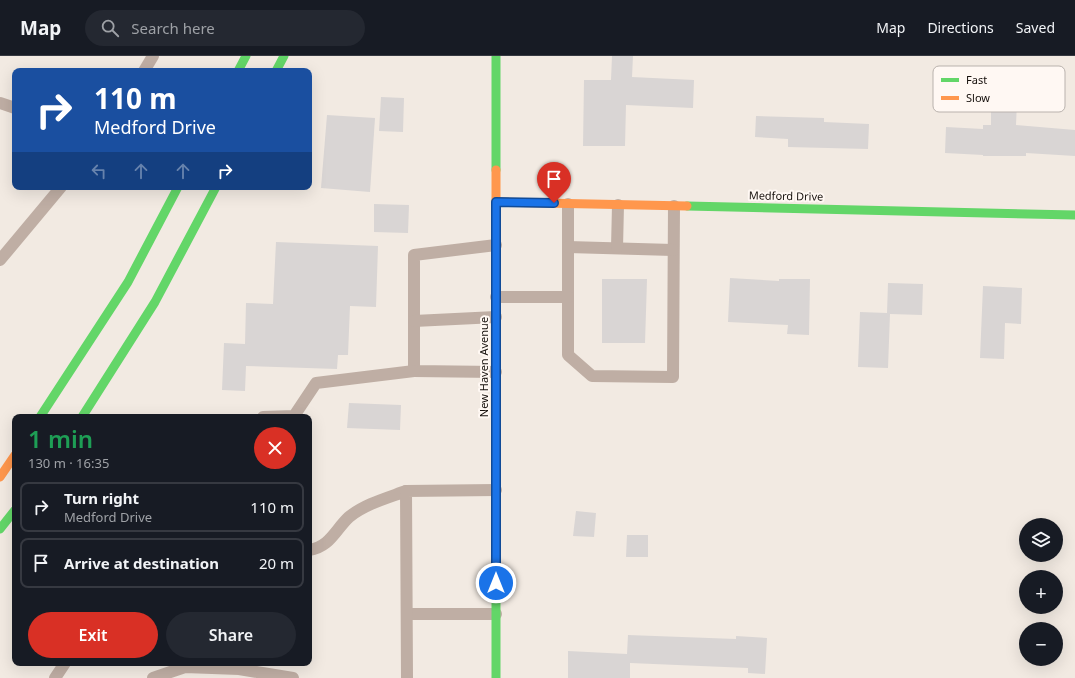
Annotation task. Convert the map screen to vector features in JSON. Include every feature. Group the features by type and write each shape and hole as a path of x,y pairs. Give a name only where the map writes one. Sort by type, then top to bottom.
{"main road":[{"path":"240,68 246,56"},
{"path":"278,68 284,56"},
{"name":"New Haven Avenue","path":"496,56 496,678"},
{"path":"42,414 128,282 176,190"},
{"path":"84,414 156,302 214,190"},
{"name":"Medford Drive","path":"496,202 1075,215"},
{"path":"0,477 12,459"},
{"path":"0,529 12,514"}],"lane":[{"path":"146,68 153,56"},
{"path":"0,103 12,107"},
{"path":"0,260 58,190"},
{"path":"568,204 568,354 592,376 673,377 674,206"},
{"path":"617,248 618,205"},
{"path":"414,371 414,256 496,245"},
{"path":"568,247 673,250"},
{"path":"496,297 568,297"},
{"path":"414,321 496,317"},
{"path":"295,414 316,382 414,371 496,372"},
{"path":"312,549 326,544 349,518 369,505 406,491 496,490"},
{"path":"406,491 407,678"},
{"path":"407,614 496,614"},
{"path":"55,678 63,666"},
{"path":"153,678 185,667 240,669 293,678"}],"building":[{"path":"612,56 633,56 632,77 694,80 693,108 626,105 625,146 583,146 584,80 611,80"},
{"path":"381,97 404,98 403,132 379,131"},
{"path":"991,112 1017,112 1016,125 1075,130 1075,156 1026,153 1026,156 983,156 945,153 946,127 983,129 983,125 991,125"},
{"path":"327,115 375,118 370,192 321,188"},
{"path":"756,116 824,118 824,122 869,124 868,149 788,147 788,139 755,137"},
{"path":"374,204 409,205 408,233 374,232"},
{"path":"276,242 378,246 376,307 350,306 348,355 338,355 337,369 246,366 245,391 222,390 224,343 245,344 246,303 273,304"},
{"path":"730,278 779,281 779,279 810,279 809,335 787,334 788,325 728,322"},
{"path":"602,279 647,279 645,343 602,343"},
{"path":"888,283 923,284 922,315 890,314 888,368 858,367 860,312 887,313"},
{"path":"983,286 1022,288 1021,324 1005,323 1004,359 980,358"},
{"path":"349,403 401,405 400,430 347,428"},
{"path":"576,511 596,513 594,537 573,536"},
{"path":"627,535 648,535 648,557 626,557"},
{"path":"628,635 736,639 736,636 767,638 765,674 748,673 748,668 630,663 630,678 568,678 568,651 627,654"}],"traffic: fast":[{"path":"240,68 246,56"},
{"path":"278,68 284,56"},
{"path":"496,56 496,170"},
{"path":"42,414 128,282 176,190"},
{"path":"84,414 155,302 214,190"},
{"path":"687,206 1075,215"},
{"path":"496,351 496,678"},
{"path":"0,529 12,514"}],"traffic: slow":[{"path":"496,170 496,351"},
{"path":"496,202 687,206"},
{"path":"0,477 12,459"}],"route":[{"path":"496,583 496,202 554,203"}]}
